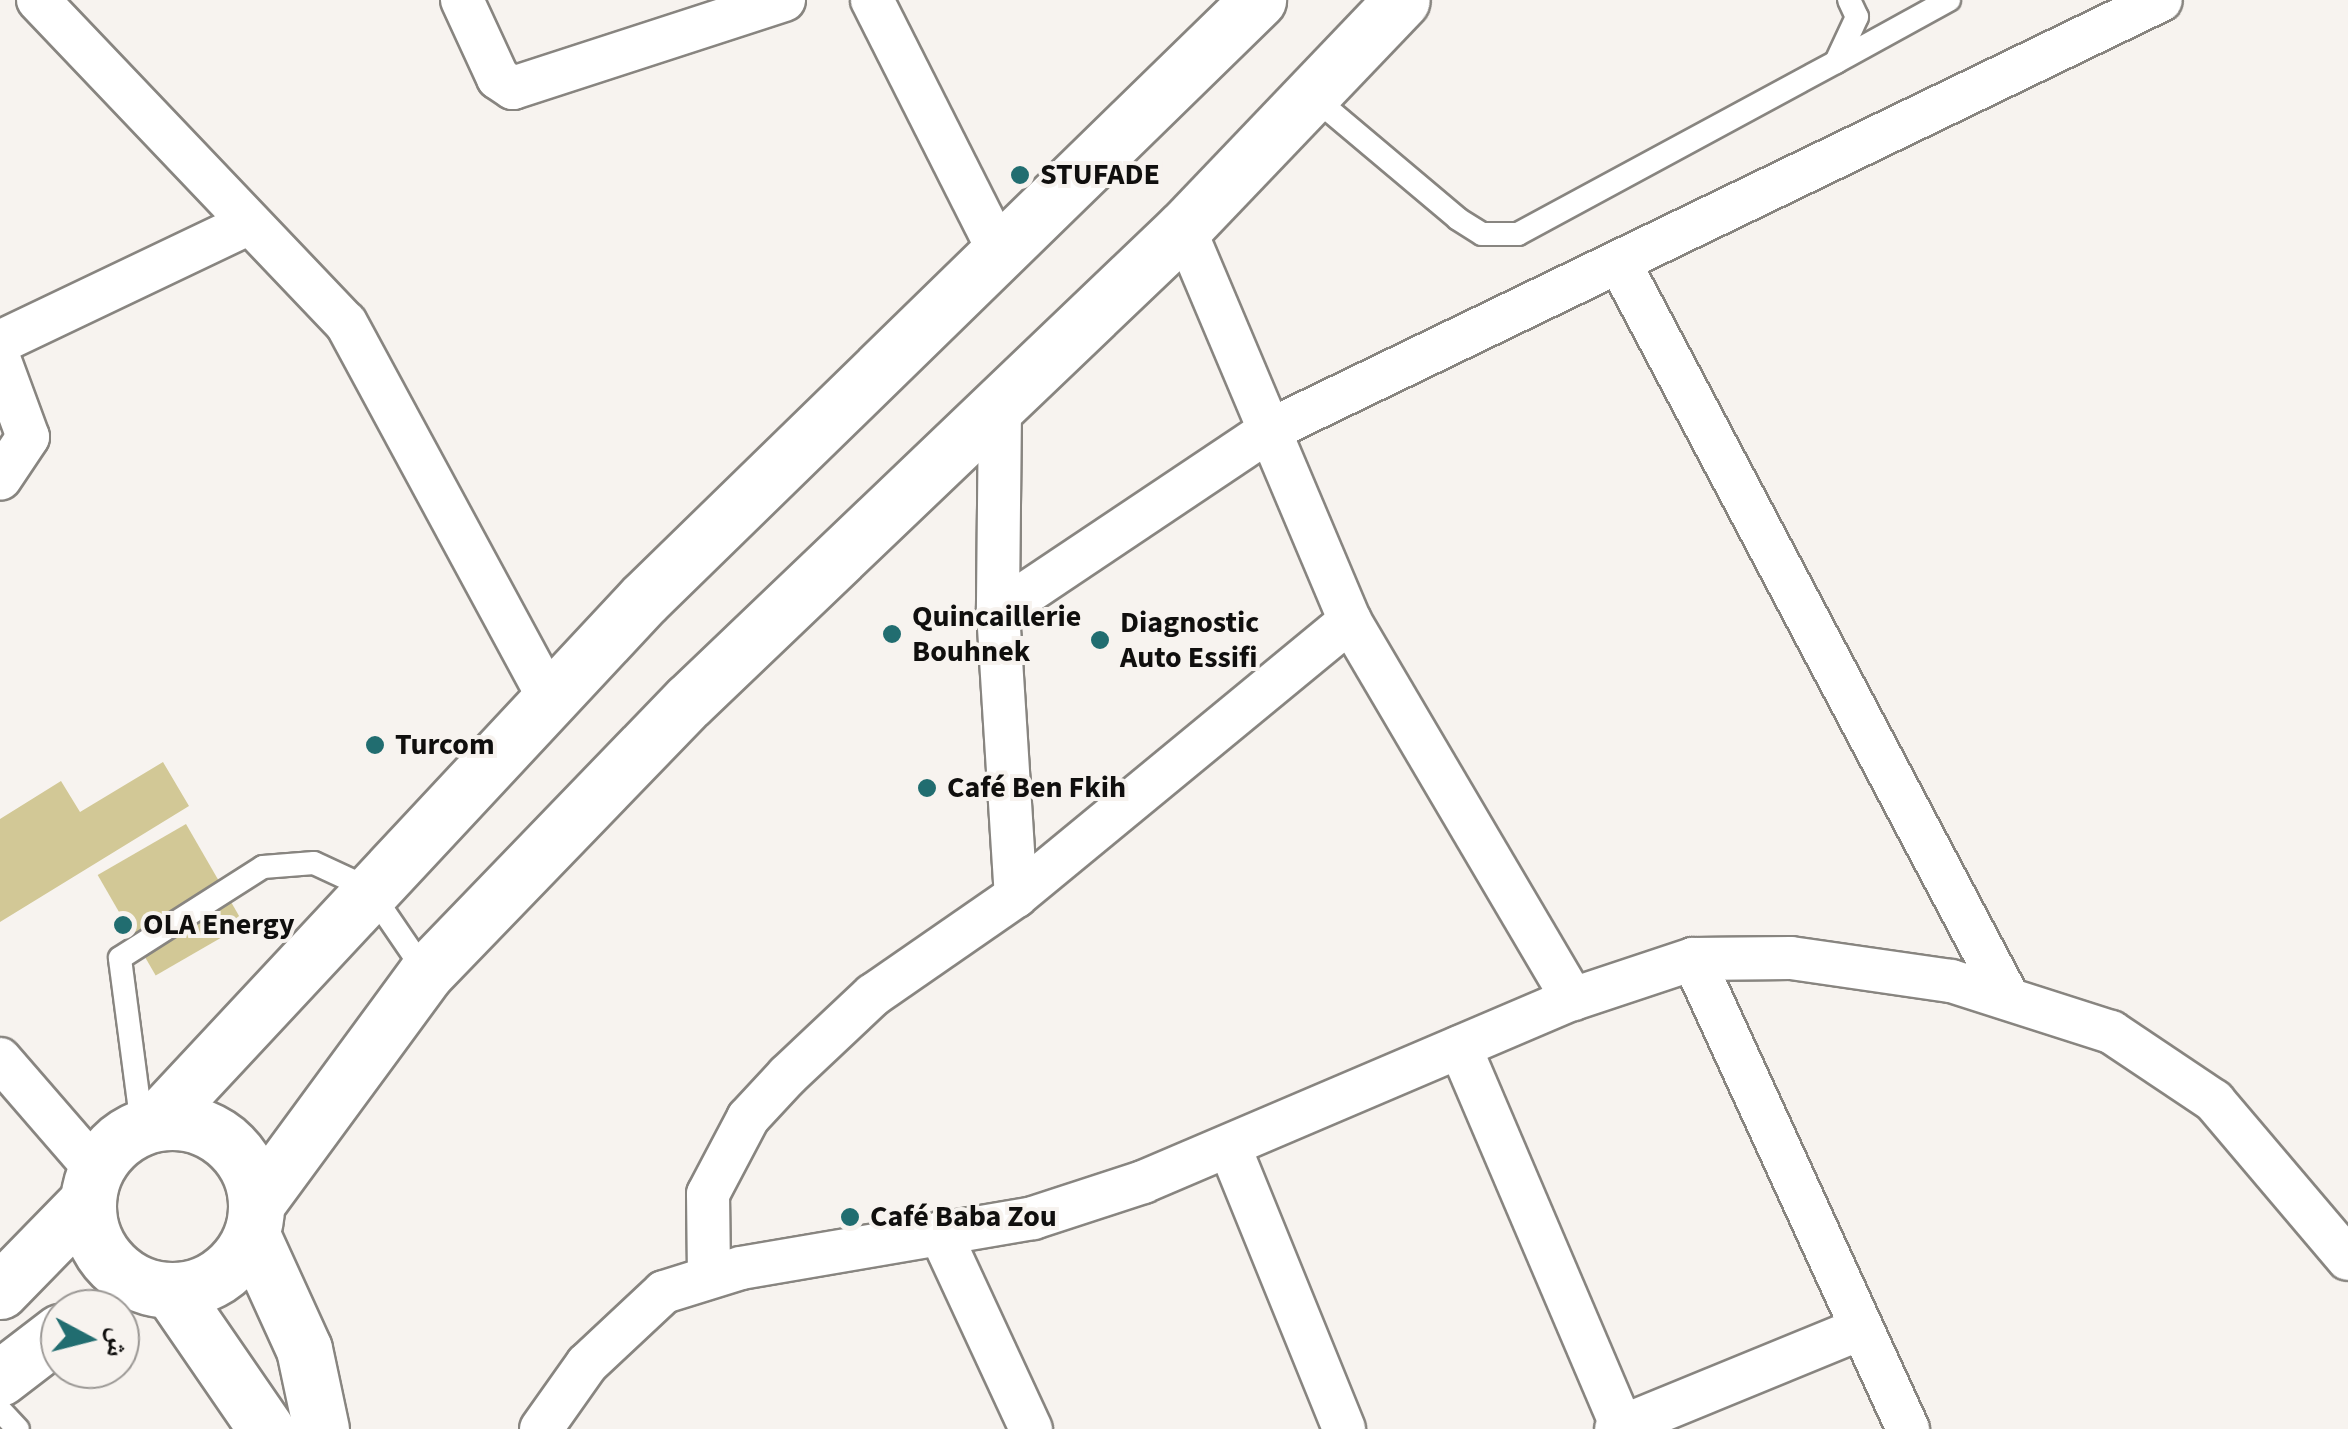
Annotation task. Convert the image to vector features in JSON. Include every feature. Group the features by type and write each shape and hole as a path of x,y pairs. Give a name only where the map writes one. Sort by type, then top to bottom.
{"main road":[{"path":"0,1292 91,1186 644,599 1001,255 1258,0"},
{"path":"140,1294 206,1285 234,1265 255,1220 426,973 689,701 1000,410 1184,228 1402,0"},
{"path":"148,1125 212,1131 236,1149 255,1220 304,1349 320,1429"},
{"path":"91,1186 102,1255 131,1289"},
{"path":"140,1299 266,1429"},
{"path":"0,1378 40,1347"}],"street":[{"path":"38,0 346,323 551,702"},
{"path":"462,0 498,78 512,88 784,0"},
{"path":"872,0 1001,255"},
{"path":"998,612 1270,430 2161,0"},
{"path":"0,342 249,222"},
{"path":"1184,228 1350,621 1574,999"},
{"path":"1619,262 2006,992"},
{"path":"0,361 28,437 0,479"},
{"path":"1000,410 998,612 1016,896"},
{"path":"709,1275 708,1194 748,1118 873,995 1016,896 1350,621"},
{"path":"1693,958 1908,1429"},
{"path":"541,1429 631,1317 709,1275 1032,1218 1230,1148 1574,999 1693,958 1791,958 2006,992 2168,1063 2284,1175 2348,1259"},
{"path":"1460,1047 1619,1428 1860,1329"},
{"path":"0,1059 91,1186"},
{"path":"1230,1148 1344,1429"},
{"path":"940,1233 1032,1429"}],"lane":[{"path":"1836,62 1857,17 1849,0"},
{"path":"1311,95 1458,219 1482,234 1518,234 1949,0"},
{"path":"148,1125 118,979 127,950 264,867 314,863 368,888 426,973"},
{"path":"0,1410 18,1429"}],"building":[{"path":"163,762 189,806 0,922 0,819 61,781 80,812"},
{"path":"186,824 244,924 156,975 98,875"}],"place":[{"name":"STUFADE","path":"1020,175"},
{"name":"Quincaillerie Bouhnek","path":"892,634"},
{"name":"Diagnostic Auto Essifi","path":"1100,640"},
{"name":"Turcom","path":"375,745"},
{"name":"Café Ben Fkih","path":"927,788"},
{"name":"OLA Energy","path":"123,925"},
{"name":"Café Baba Zou","path":"850,1217"}]}
